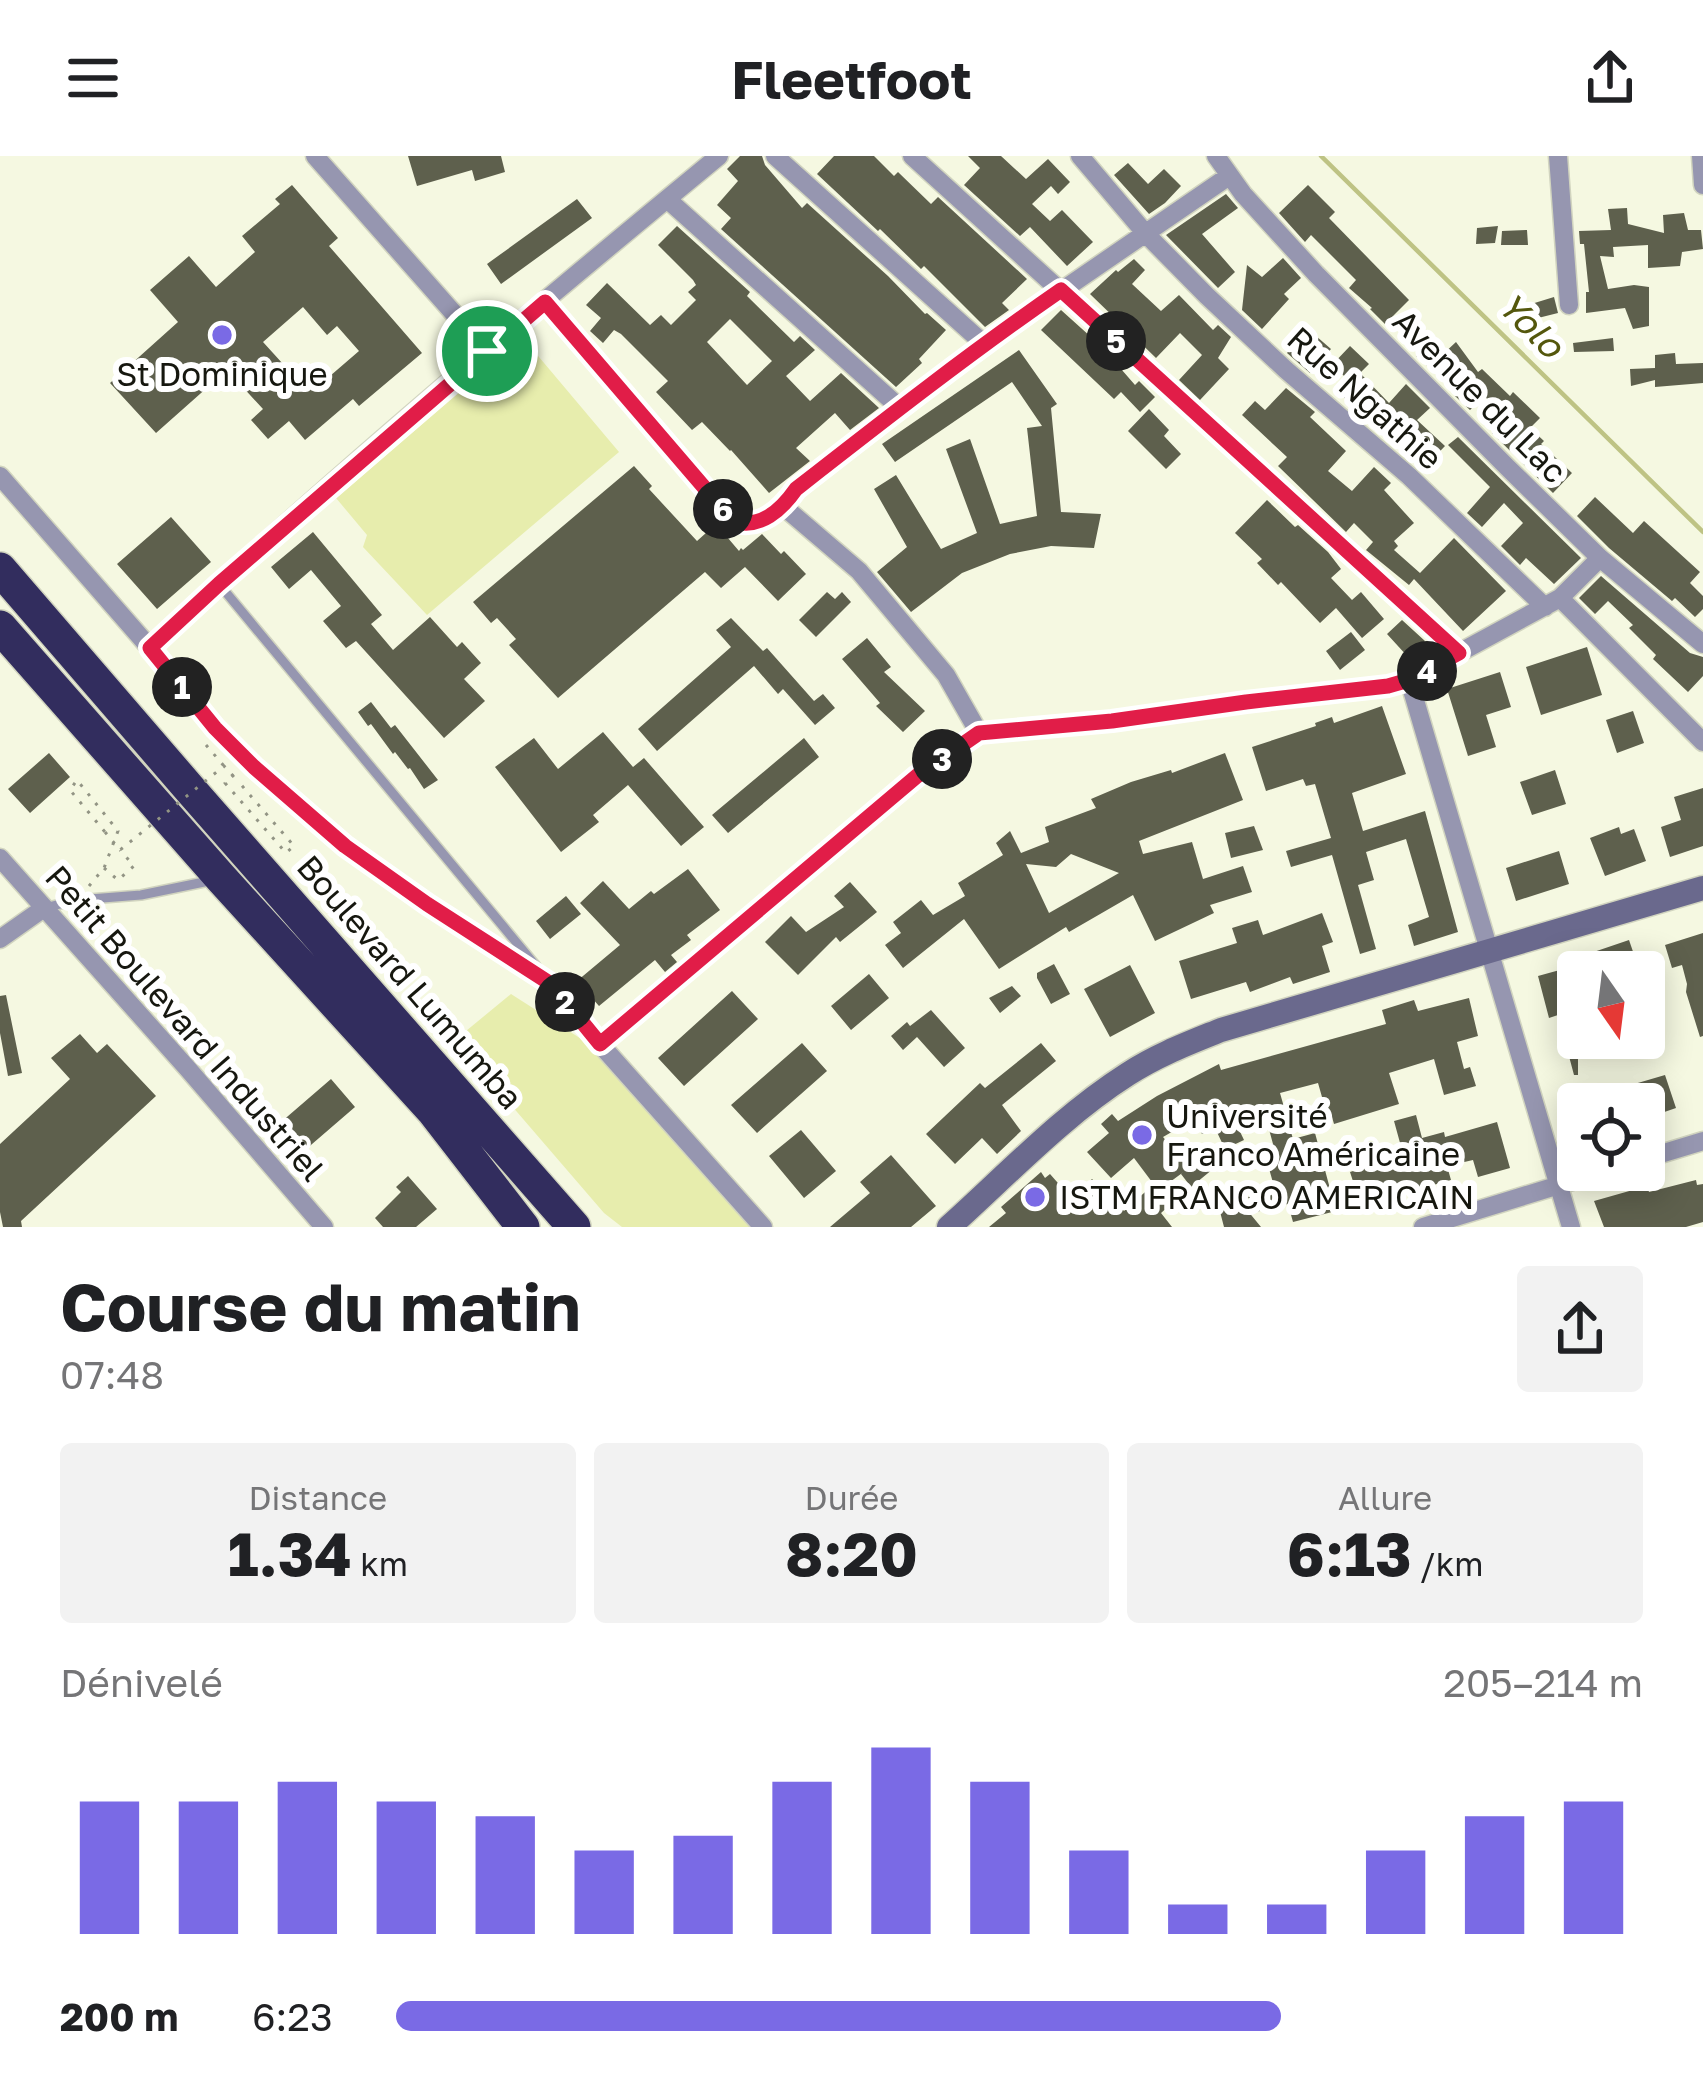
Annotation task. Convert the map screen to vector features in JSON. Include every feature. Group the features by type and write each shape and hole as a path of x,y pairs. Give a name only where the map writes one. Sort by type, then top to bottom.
{"highway":[{"name":"Boulevard Lumumba","path":"0,569 574,1227"},
{"name":"Boulevard Lumumba","path":"0,627 434,1112 523,1227"}],"street":[{"path":"314,156 487,351"},
{"path":"150,648 487,351 719,156"},
{"path":"775,156 984,344"},
{"path":"912,156 1459,653"},
{"name":"Rue Ngathie","path":"1080,156 1146,234 1223,311 1552,603"},
{"name":"Avenue du Lac","path":"1216,156 1228,176 1316,274 1600,558 1703,644"},
{"path":"1558,156 1569,305"},
{"path":"1701,156 1703,185"},
{"path":"545,302 733,521 744,525 784,507 796,489 984,344 1228,176"},
{"path":"668,199 900,408"},
{"path":"0,476 248,761 345,846 551,984 763,1227"},
{"path":"784,507 859,571 946,675 979,733"},
{"path":"600,1044 917,776 979,733 1388,686 1409,680 1552,603 1600,558"},
{"path":"1552,603 1703,742"},
{"path":"1409,680 1557,1182"},
{"name":"Petit Boulevard Industriel","path":"0,858 318,1225"},
{"path":"949,1227 1094,1097 1173,1049 1221,1030 1703,888"},
{"path":"0,939 44,908"},
{"path":"1665,1153 1703,1141"},
{"path":"1423,1227 1557,1185"},
{"path":"1560,1191 1570,1227"}],"lane":[{"path":"219,584 551,984"},
{"path":"44,908 76,900 142,895 220,878"}],"path":[{"path":"202,741 224,766 237,780 294,846 286,853 225,783 248,761"},
{"path":"120,850 224,766"},
{"path":"76,900 104,868 118,831 77,780 70,790 105,832 120,850 134,866 118,880 104,868"}],"green space":[{"path":"523,338 619,452 427,615 363,547 367,535 336,498"},
{"path":"511,994 586,1042 755,1227 622,1227 604,1213 455,1040"}],"building":[{"path":"408,156 501,156 505,172 475,181 472,170 417,186"},
{"path":"740,156 762,156 802,208 807,203 946,330 919,359 922,363 896,387 721,229 731,218 717,205 738,181 727,169"},
{"path":"834,156 874,156 931,204 938,197 1027,279 1002,303 1009,310 985,327 924,266 921,269 817,174"},
{"path":"968,156 1001,156 1026,179 1048,159 1070,182 1058,194 1051,186 1032,204 1050,221 1062,210 1093,242 1067,266 1030,227 1020,236 964,185 980,168"},
{"path":"1128,163 1148,184 1164,169 1181,186 1149,214 1114,175"},
{"path":"292,185 338,238 329,246 422,353 359,406 353,399 305,440 289,421 268,439 251,420 263,409 227,370 156,433 110,383 178,322 150,290 189,256 216,287 255,252 242,236 280,204 275,199","holes":["303,307 327,335 337,326 359,351 330,376 323,368 303,386 263,342"]},
{"path":"1308,185 1335,212 1329,218 1409,300 1385,324 1349,288 1356,280 1311,235 1305,242 1279,213"},
{"path":"1226,194 1238,208 1202,234 1235,272 1218,288 1166,235"},
{"path":"577,199 592,218 501,284 487,264"},
{"path":"1627,208 1628,224 1664,233 1663,215 1684,213 1688,230 1701,230 1703,249 1682,252 1680,266 1648,268 1648,245 1613,247 1614,257 1600,256 1608,289 1649,287 1649,326 1633,329 1625,308 1586,313 1589,292 1579,231 1611,230 1608,209"},
{"path":"677,226 750,292 747,296 794,342 800,336 815,350 786,376 810,401 841,373 879,408 850,430 835,413 796,448 810,461 769,493 702,422 692,430 656,392 668,381 621,334 614,330 603,343 590,331 601,318 586,305 607,283 650,325 661,315 671,325 696,300 688,292 696,285 693,280 658,245","holes":["730,319 772,361 747,385 707,342"]},
{"path":"1498,226 1495,243 1476,244 1477,228"},
{"path":"1527,230 1528,245 1501,245 1502,231"},
{"path":"1283,258 1301,278 1284,294 1289,299 1262,329 1242,310 1247,265 1262,277"},
{"path":"1134,259 1145,270 1132,284 1161,311 1179,295 1213,330 1218,325 1231,337 1218,358 1229,369 1200,400 1179,380 1202,355 1180,333 1156,358 1090,294"},
{"path":"1554,297 1558,313 1530,320 1528,305"},
{"path":"1061,310 1135,385 1139,381 1155,397 1140,412 1121,392 1114,399 1041,330"},
{"path":"1308,329 1331,349 1310,373 1287,353"},
{"path":"1613,338 1614,351 1574,352 1573,343"},
{"path":"1456,342 1478,372 1482,369 1510,396 1513,392 1540,418 1530,428 1572,473 1553,493 1492,433 1507,417 1484,396 1470,410 1416,356 1429,344 1441,356"},
{"path":"1350,346 1369,364 1360,373 1389,403 1406,384 1430,408 1417,420 1445,446 1423,469 1343,396 1354,385 1332,365"},
{"path":"1019,350 1057,404 1051,408 1061,512 1101,514 1094,548 1051,546 1010,554 962,573 911,612 877,572 907,547 874,489 896,475 941,549 977,533 946,449 970,439 1000,524 1037,516 1027,428 1042,426 1012,382 895,462 882,444"},
{"path":"1675,353 1676,364 1703,363 1703,383 1655,387 1655,380 1631,386 1630,369 1655,368 1655,355"},
{"path":"1286,388 1315,412 1310,417 1346,451 1328,471 1352,491 1374,467 1391,483 1384,490 1414,523 1394,541 1398,546 1394,550 1420,573 1454,538 1506,591 1463,631 1414,579 1409,585 1366,550 1373,542 1354,523 1346,532 1278,466 1287,457 1242,415 1255,401 1265,410"},
{"path":"1149,409 1169,430 1164,436 1181,454 1166,469 1128,431"},
{"path":"1458,437 1581,558 1554,584 1526,558 1520,565 1501,546 1523,523 1504,503 1482,527 1467,513 1490,487 1448,445"},
{"path":"634,466 697,541 716,524 739,551 762,534 806,574 778,601 745,567 721,588 705,572 558,698 509,645 516,639 497,618 491,623 473,602"},
{"path":"1595,497 1633,533 1644,521 1700,572 1690,583 1703,596 1703,609 1695,617 1577,516"},
{"path":"1267,500 1328,552 1341,569 1331,578 1352,600 1361,592 1384,619 1362,638 1336,608 1320,623 1257,563 1262,559 1235,533"},
{"path":"171,517 211,562 157,609 117,564"},
{"path":"313,532 382,615 371,624 393,650 430,617 457,647 462,642 481,663 464,679 485,701 444,738 356,641 346,648 323,621 341,606 311,570 289,589 271,567"},
{"path":"1601,576 1690,653 1703,657 1703,676 1688,692 1653,659 1656,655 1629,628 1633,625 1608,601 1595,614 1579,598"},
{"path":"827,592 835,599 842,592 851,602 816,637 799,620"},
{"path":"731,618 763,651 767,648 814,701 823,694 835,708 815,725 783,689 778,694 754,666 657,751 638,729 731,647 716,630"},
{"path":"1402,620 1425,641 1408,657 1387,634"},
{"path":"1351,632 1365,650 1340,670 1326,651"},
{"path":"867,638 891,667 884,672 925,711 903,732 876,706 880,703 842,659"},
{"path":"1587,647 1602,695 1541,715 1526,667"},
{"path":"1500,672 1511,707 1486,715 1496,747 1468,756 1447,689"},
{"path":"371,702 438,780 424,789 368,726 358,712"},
{"path":"1382,706 1406,774 1352,793 1363,831 1425,811 1458,932 1414,946 1408,925 1429,917 1406,839 1366,852 1374,880 1358,885 1376,949 1360,954 1332,855 1291,867 1286,851 1331,838 1315,784 1306,786 1303,779 1266,791 1252,747 1332,717 1334,723"},
{"path":"1633,711 1644,743 1617,753 1606,720"},
{"path":"603,732 633,767 644,758 704,827 681,846 628,785 593,815 599,822 561,852 495,767 534,738 558,769"},
{"path":"804,738 819,757 728,833 712,815"},
{"path":"49,753 70,777 30,813 8,789"},
{"path":"1225,753 1243,800 1139,841 1143,854 1192,842 1203,879 1243,866 1252,892 1210,905 1214,913 1155,941 1133,895 1069,932 1066,927 999,969 964,919 903,968 885,945 901,933 893,922 921,900 933,915 965,896 958,883 1003,855 996,843 1010,831 1021,853 1049,842 1045,827 1096,808 1091,799 1131,782","holes":["1071,854 1119,873 1049,913 1026,864 1056,867"]},
{"path":"1555,770 1566,804 1532,815 1520,782"},
{"path":"1703,788 1703,846 1670,857 1661,827 1681,820 1674,797"},
{"path":"1254,826 1263,850 1231,858 1225,833"},
{"path":"1619,827 1621,834 1634,829 1646,861 1605,876 1590,838"},
{"path":"1559,851 1569,884 1516,901 1506,868"},
{"path":"688,869 720,910 687,935 691,940 671,955 677,962 665,972 655,960 599,1006 577,981 620,945 580,903 603,881 629,909"},
{"path":"850,882 877,912 840,942 836,937 798,975 765,942 791,916 806,932 844,907 834,896"},
{"path":"566,896 581,914 550,939 536,921"},
{"path":"1322,913 1333,942 1322,946 1330,972 1293,984 1290,977 1250,992 1246,982 1191,999 1179,961 1237,943 1232,928 1258,920 1263,935"},
{"path":"1703,933 1700,1037 1682,965 1672,968 1665,945"},
{"path":"1629,940 1633,951 1597,951"},
{"path":"1054,964 1070,994 1051,1004 1037,973"},
{"path":"1130,965 1155,1013 1110,1037 1084,989"},
{"path":"1557,971 1557,1015 1549,1018 1538,976"},
{"path":"869,974 889,998 851,1030 831,1006"},
{"path":"1012,986 1021,996 1000,1013 989,998"},
{"path":"732,991 758,1019 684,1086 658,1058"},
{"path":"6,995 22,1073 8,1076 0,1033 0,996"},
{"path":"1469,998 1478,1036 1457,1042 1464,1069 1470,1067 1476,1086 1444,1095 1434,1059 1389,1073 1399,1104 1334,1124 1318,1083 1280,1093 1293,1139 1315,1133 1336,1211 1293,1222 1288,1204 1256,1212 1248,1197 1275,1190 1263,1147 1273,1144 1262,1104 1234,1119 1244,1140 1225,1149 1215,1128 1202,1134 1197,1124 1191,1127 1189,1122 1163,1137 1189,1168 1159,1190 1171,1204 1161,1213 1172,1227 989,1227 1006,1213 1001,1207 1041,1172 1045,1178 1050,1174 1072,1199 1092,1179 1124,1211 1154,1184 1134,1158 1111,1178 1087,1152 1109,1133 1101,1124 1112,1114 1118,1121 1219,1064 1221,1070 1386,1024 1382,1010 1414,1000 1418,1011"},
{"path":"931,1010 965,1048 944,1067 917,1037 903,1050 891,1036"},
{"path":"80,1034 97,1053 107,1044 156,1096 21,1221 22,1227 3,1227 0,1144 70,1079 51,1058"},
{"path":"802,1043 827,1071 757,1133 731,1105"},
{"path":"1041,1043 1056,1061 1002,1105 1021,1131 997,1154 982,1138 955,1164 926,1134 980,1083 985,1088"},
{"path":"1570,1059 1578,1059 1578,1075"},
{"path":"1665,1075 1676,1108 1665,1112 1665,1083 1638,1083"},
{"path":"331,1079 355,1107 297,1157 273,1129"},
{"path":"1416,1115 1422,1138 1444,1132 1445,1137 1497,1122 1510,1168 1478,1177 1473,1160 1447,1166 1451,1180 1398,1195 1399,1200 1363,1212 1350,1172 1372,1165 1374,1171 1405,1161 1394,1121"},
{"path":"801,1130 836,1171 804,1198 769,1156"},
{"path":"891,1155 936,1206 911,1227 830,1227 870,1193 860,1182"},
{"path":"1203,1157 1213,1169 1191,1187 1181,1174"},
{"path":"408,1176 437,1209 416,1227 383,1227 375,1218 401,1192 396,1187"},
{"path":"1696,1180 1697,1185 1703,1184 1703,1222 1686,1227 1604,1227 1594,1201"},
{"path":"1238,1199 1261,1227 1224,1227 1218,1204"}],"waterway":[{"name":"Yolo","path":"1321,156 1703,532"}],"place":[{"name":"St Dominique","path":"222,335"},
{"name":"Université Franco Américaine","path":"1142,1135"},
{"name":"ISTM FRANCO AMERICAIN","path":"1035,1197"}],"route":[{"path":"1061,290 1459,653 1388,686 979,733 917,776 600,1044 551,984 345,846 254,767 215,728 150,648 487,351 545,302 733,521 744,525 784,507 796,489 1061,290"}]}
